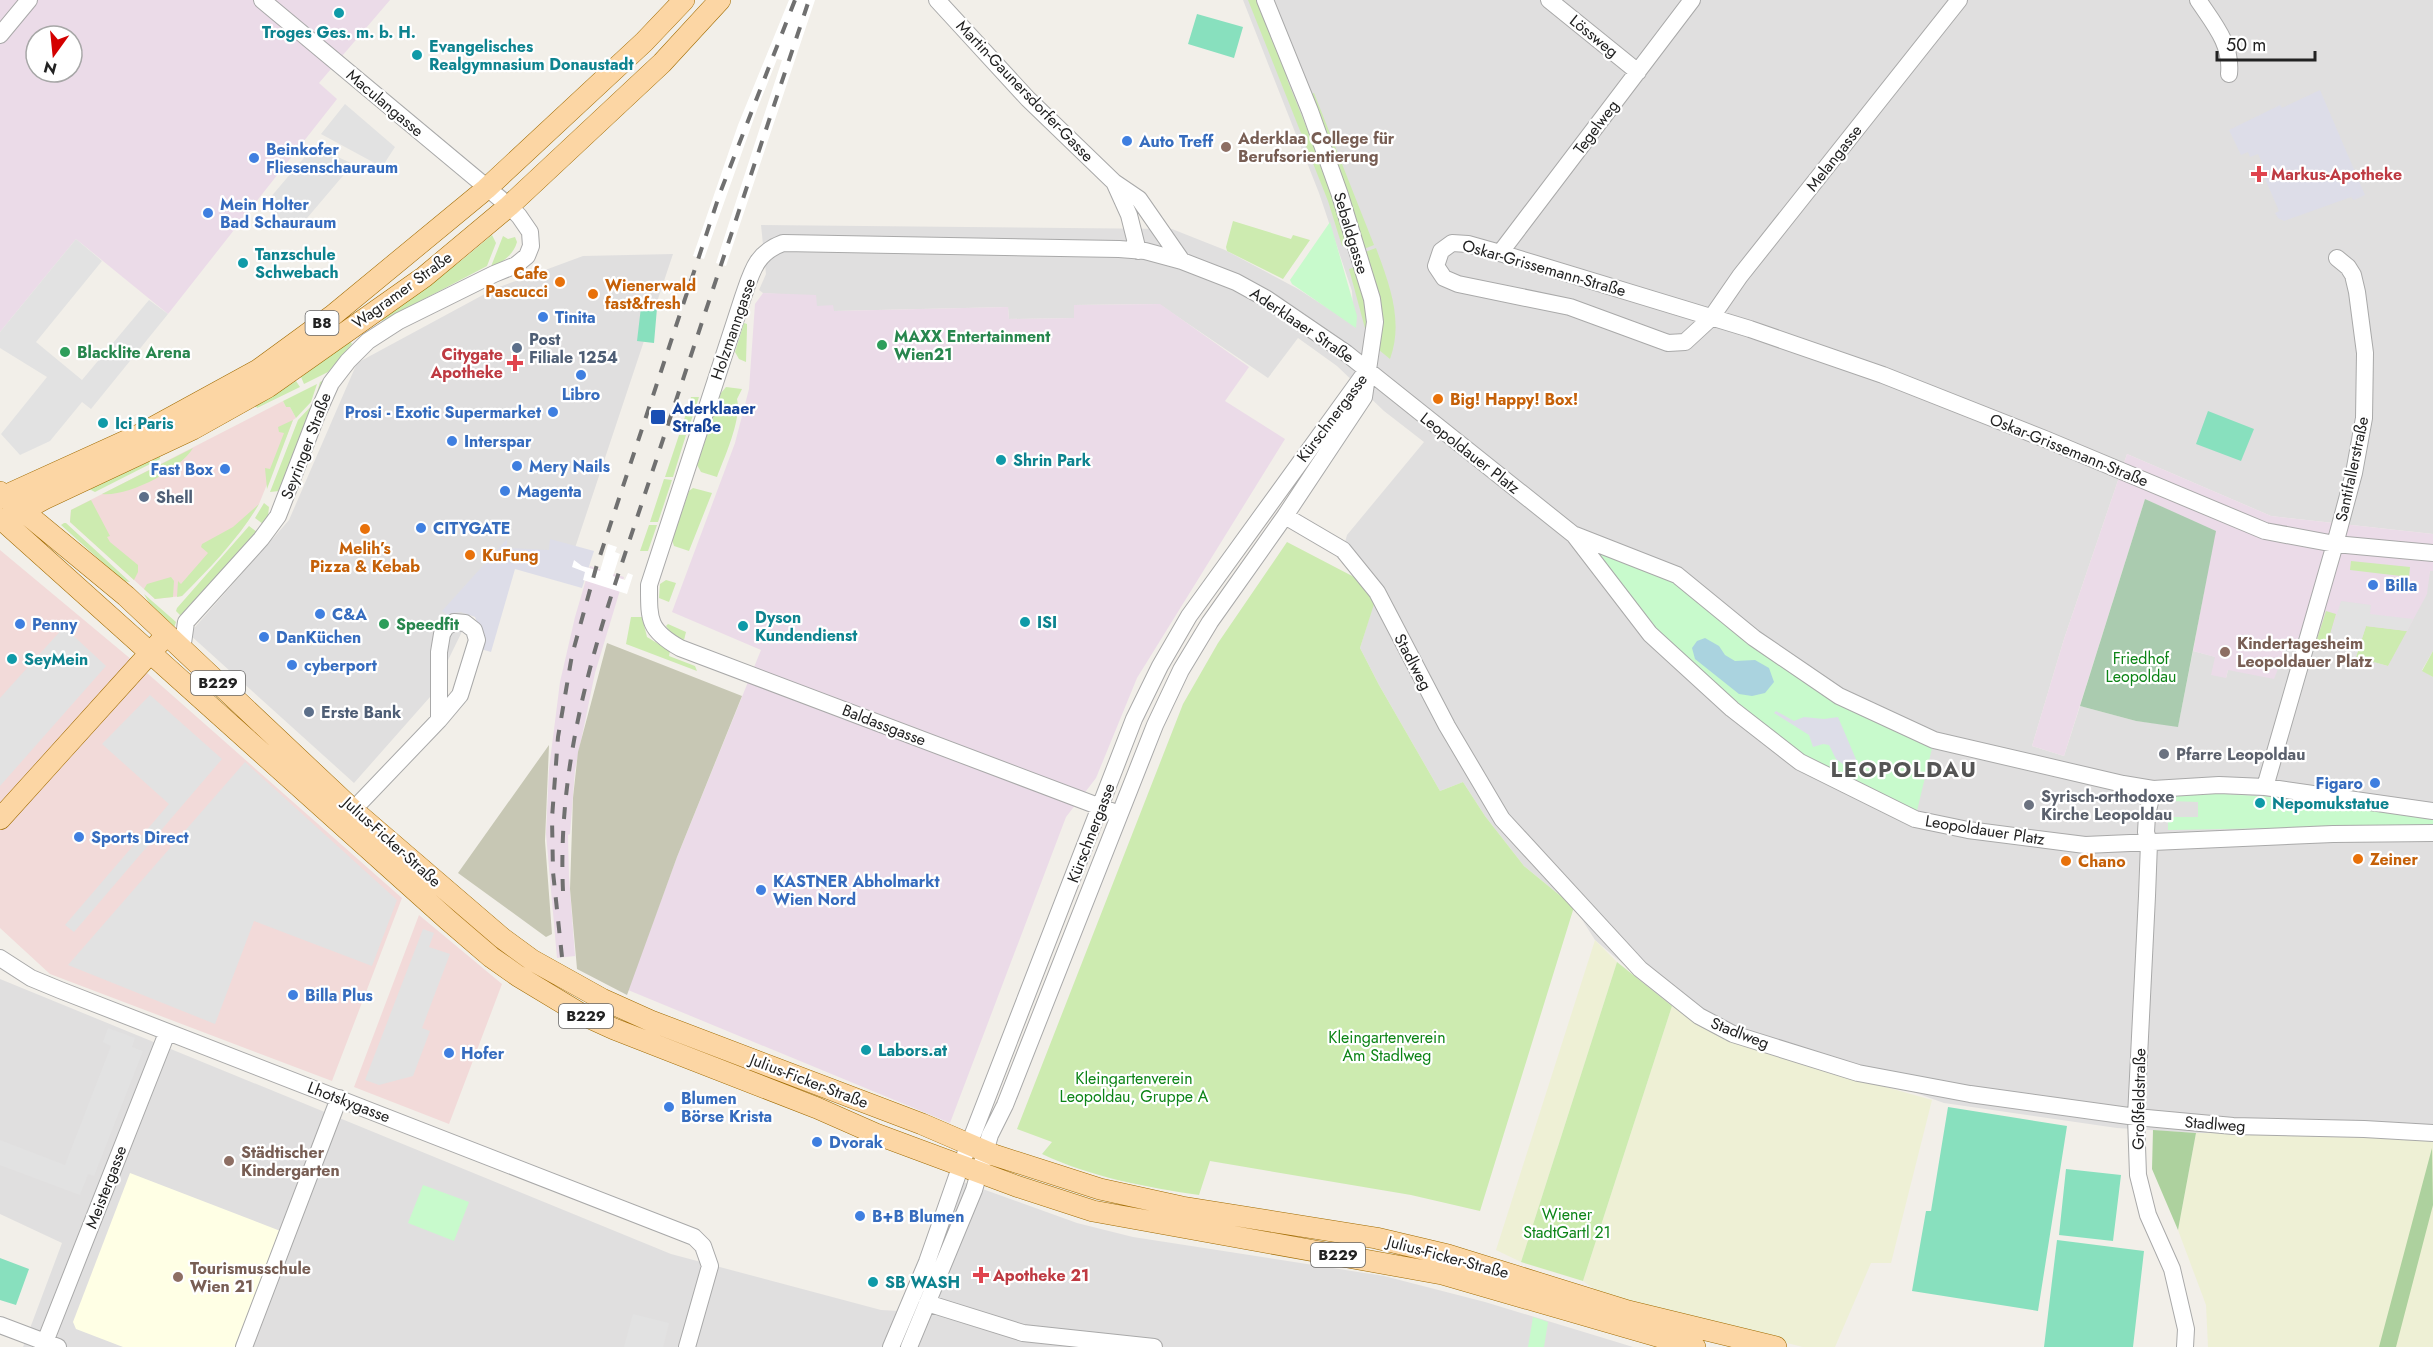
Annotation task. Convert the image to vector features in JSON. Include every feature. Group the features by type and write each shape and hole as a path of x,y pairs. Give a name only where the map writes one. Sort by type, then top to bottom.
{"main road":[{"name":"Wagramer Straße","path":"2,495 141,434 258,370 341,309 486,189 644,42 684,0"},
{"name":"Wagramer Straße","path":"1,520 23,512 44,499 194,429 268,387 424,277 509,206 662,63 720,0"},
{"name":"Julius-Ficker-Straße","path":"2,495 126,596 491,957 581,1014 817,1108 876,1134 1093,1211 1411,1267 1695,1347"},
{"name":"Julius-Ficker-Straße","path":"1,520 150,652 347,816 532,960 602,999 651,1021 1017,1163 1100,1189 1182,1207 1376,1238 1448,1255 1639,1314 1776,1347"},
{"path":"0,819 166,634"}],"street":[{"path":"0,35 29,0"},
{"name":"Maculangasse","path":"262,0 509,206"},
{"name":"Martin-Gaunersdorfer-Gasse","path":"937,0 1028,99 1114,182 1139,199 1182,261"},
{"name":"Sebaldgasse","path":"1265,0 1310,111 1340,195 1372,299 1375,322 1367,369"},
{"name":"Lössweg","path":"1549,0 1638,72"},
{"name":"Tegelweg","path":"1500,253 1692,0"},
{"name":"Melangasse","path":"1711,318 1740,276 1959,0"},
{"path":"2198,0 2225,41 2229,52 2229,74"},
{"name":"Martin-Gaunersdorfer-Gasse","path":"1114,182 1130,215 1142,251"},
{"name":"Seyringer Straße","path":"182,650 186,622 279,516 331,383 348,361 368,341 399,321 516,265 527,256 531,246 530,232 509,206"},
{"path":"1142,251 1151,229 1150,215"},
{"name":"Holzmanngasse","path":"653,627 649,609 649,585 753,270 761,256 771,247 783,243 846,243"},
{"name":"Aderklaaer Straße","path":"846,243 1079,247 1142,251 1182,261 1226,278 1267,299 1367,369"},
{"name":"Oskar-Grissemann-Straße","path":"1711,318 1685,342 1668,343 1570,307 1458,284 1444,278 1436,266 1441,251 1452,243 1468,244 1500,253 1750,329 1883,375 2045,439 2265,531 2335,544 2433,553"},
{"name":"Santifallerstraße","path":"2265,787 2335,544 2361,434 2366,378 2363,329 2354,275 2337,258"},
{"name":"Kürschnergasse","path":"977,1147 1005,1105 1155,724 1181,670 1210,622 1285,516 1364,397 1367,369"},
{"name":"Kürschnergasse","path":"909,1347 927,1303 977,1147 1134,719 1160,666 1189,616 1367,369"},
{"name":"Leopoldauer Platz","path":"1367,369 1424,418 1574,535 1650,634 1732,709 1800,762 1915,819 1968,830 2085,845 2333,834 2433,833"},
{"name":"Stadlweg","path":"1285,516 1343,550 1377,592 1447,726 1502,819 1640,969 1699,1016 1733,1034 1858,1073 1970,1094 2136,1117 2234,1126 2364,1129 2433,1134"},
{"name":"Leopoldauer Platz","path":"1574,535 1677,575 1754,638 1839,696 1934,740 2123,784 2154,789 2219,785 2265,787 2433,811"},
{"path":"347,816 439,720 460,695 477,640 474,630 465,622 454,622 446,627 442,634 439,652 439,720"},
{"name":"Baldassgasse","path":"653,627 664,639 680,648 1119,814"},
{"name":"Großfeldstraße","path":"2154,789 2147,815 2146,832 2149,843 2136,1117 2138,1175 2148,1215 2172,1269 2186,1329 2185,1347"},
{"name":"Lhotskygasse","path":"0,958 32,978 167,1033 339,1098 700,1241 710,1266 687,1347"},
{"name":"Meistergasse","path":"52,1345 167,1033"},
{"path":"244,1347 339,1098"},
{"name":"Kürschnergasse","path":"891,1347 970,1169"},
{"path":"927,1303 1025,1340 1154,1347"},
{"path":"0,1325 52,1345"}],"shaded area":[{"path":"0,0 390,0 319,83 337,99 168,314 76,239 0,332"},
{"path":"1243,0 2433,0 2433,534 2271,516 2127,454 2064,639 2032,746 2064,756 2080,706 2136,721 2178,726 2193,651 2216,657 2226,678 2228,670 2286,648 2298,651 2315,645 2388,666 2428,581 2430,570 2433,571 2433,651 2422,670 2433,677 2433,1135 2196,1133 2117,1128 1944,1103 1672,1006 1595,940 1574,907 1524,866 1485,816 1463,782 1440,791 1379,685 1360,648 1377,592 1343,550 1347,535 1424,442 1384,411 1337,366 1298,338 1268,378 1159,304 1074,305 1074,318 1009,319 1008,307 834,311 777,294 763,293 759,290 766,274 761,225 1172,229 1225,250 1298,289 1354,325 1352,291 1319,193"},
{"path":"2320,90 2365,195 2354,200 2351,197 2284,221 2275,213 2279,211 2260,167 2263,165 2258,154 2250,157 2248,152 2241,155 2229,130 2280,105 2282,108"},
{"path":"345,104 395,147 382,167 321,134"},
{"path":"314,146 353,164 296,231 264,205"},
{"path":"76,239 102,261 36,342 82,380 149,300 168,314 91,409 82,402 50,441 20,455 1,434 47,377 0,348 0,332"},
{"name":"CITYGATE","path":"673,254 571,560 497,560 430,697 354,783 189,634 289,520 357,363 494,289 583,256"},
{"path":"763,293 816,295 817,306 833,305 834,311 1008,307 1009,319 1074,318 1074,305 1160,304 1249,367 1225,401 1285,439 1137,678 1096,778 1066,817 950,1123 628,990 677,857 761,650 672,612 735,443 749,389 755,304"},
{"path":"283,401 286,407 290,407 296,418 293,420 259,504 241,531 182,596 155,599 70,522 71,510"},
{"path":"2127,454 2271,516 2433,534 2433,571 2430,571 2427,594 2388,666 2315,645 2298,651 2286,648 2274,679 2228,670 2226,678 2211,675 2215,657 2193,651 2215,532 2145,499 2064,756 2032,746 2064,639"},
{"path":"507,539 507,548 549,550 550,539 594,551 582,588 515,569 491,652 481,649 481,633 475,617 461,612 448,615 442,611"},
{"path":"0,550 138,665 402,898 332,1081 50,974 0,928"},
{"path":"590,566 624,577 595,673 575,770 570,834 568,835 575,956 557,958 546,834 549,769 560,682"},
{"path":"2341,601 2371,605 2370,614 2413,619 2407,631 2366,626 2356,657 2326,648"},
{"path":"64,627 106,666 0,786 0,698"},
{"path":"607,643 742,696 677,857 627,995 577,969 570,889 573,798 578,752"},
{"path":"150,695 222,759 74,932 65,925 169,804 102,744"},
{"path":"1776,711 1794,721 1804,717 1824,719 1838,717 1861,771 1852,771 1836,759 1829,745 1813,747 1809,735 1774,713"},
{"path":"549,745 545,841 552,934 546,937 458,873"},
{"path":"245,762 397,900 372,966 254,921 215,1024 68,965"},
{"path":"419,915 502,984 449,1124 354,1087"},
{"path":"423,929 434,933 429,947 450,954 422,1028 430,1031 413,1076 379,1085 365,1080"},
{"path":"1595,940 1617,962 1521,1262 1496,1250"},
{"path":"0,979 671,1254 881,1310 917,1312 963,1182 1077,1223 1133,1237 1384,1276 1485,1302 1633,1347 23,1347 62,1243 0,1214"},
{"path":"1672,1006 1731,1040 1786,1059 1932,1100 1891,1263 1871,1263 1835,1347 1803,1347 1606,1298 1583,1281"},
{"path":"108,1028 135,1038 132,1047 143,1051 94,1176 88,1174 80,1195 0,1165 0,1140 65,1165 111,1046 103,1042"},
{"path":"2196,1133 2433,1135 2433,1347 2208,1347 2206,1305 2178,1230"},
{"name":"Tourismusschule Wien 21","path":"130,1173 283,1232 239,1347 123,1347 76,1329 73,1322"},
{"path":"633,1314 669,1323 663,1347 624,1347"}],"green space":[{"path":"1248,0 1260,0 1287,68 1287,79 1326,176 1349,244 1342,246 1328,201"},
{"path":"1197,14 1243,27 1234,58 1188,44"},
{"path":"1314,93 1374,245 1364,249 1308,95"},
{"path":"1233,221 1291,239 1293,235 1310,240 1283,279 1227,251"},
{"path":"1330,222 1357,316 1356,328 1292,284 1290,280"},
{"path":"492,235 496,243 487,266 382,321 380,318 462,260"},
{"path":"503,236 508,239 515,237 517,242 513,251 506,258 490,269"},
{"path":"1376,248 1390,288 1395,316 1396,331 1390,359 1379,350 1365,252"},
{"path":"1355,267 1366,307 1366,332 1349,269"},
{"path":"641,307 657,308 654,343 637,341"},
{"path":"744,323 747,324 746,362 739,359 735,352"},
{"path":"350,341 352,344 328,372 304,384 301,377"},
{"path":"326,379 279,491 270,492 298,420 314,403 320,382"},
{"path":"296,381 300,387 257,408 256,406"},
{"path":"317,384 311,402 296,418 290,407 286,407 283,401"},
{"path":"726,387 742,389 737,399 735,427 717,477 701,472 697,465 721,393"},
{"path":"691,397 699,397 687,433 680,433"},
{"path":"2208,411 2254,429 2241,461 2196,444"},
{"path":"293,420 267,489 265,468 270,469 284,433 279,432 278,427"},
{"path":"679,435 686,435 673,477 665,477"},
{"path":"193,448 177,465 139,487 113,494 102,494"},
{"path":"160,456 160,459 95,492 89,489"},
{"path":"664,479 672,480 658,522 650,522"},
{"path":"693,488 712,493 689,551 674,546 672,540 689,491"},
{"name":"Friedhof Leopoldau","path":"2145,499 2216,531 2178,727 2136,721 2080,706"},
{"path":"91,500 110,536 107,537 110,542 138,565 138,572 134,580 70,522 71,510"},
{"path":"264,503 269,507 268,516 263,524 255,518"},
{"path":"259,504 223,553 182,596 177,597 178,581 181,584 208,553 201,547 202,544 233,527"},
{"path":"64,523 130,582 123,581 61,525"},
{"path":"649,525 657,525 648,551 640,551"},
{"path":"249,526 257,532 181,616 176,611 177,608"},
{"path":"1574,535 1677,575 1839,696 1934,740 1915,819 1800,762 1650,634"},
{"path":"1287,542 1356,578 1375,601 1360,648 1440,791 1463,782 1485,816 1524,866 1574,907 1480,1211 1411,1195 1210,1161 1199,1195 1159,1188 1099,1175 1061,1162 1042,1154 1052,1142 1017,1129 1183,704 1218,643"},
{"path":"2351,561 2410,567 2409,577 2350,570"},
{"path":"171,577 174,581 173,597 155,599 144,589 147,584"},
{"path":"666,580 676,583 669,602 659,598 660,584"},
{"path":"144,594 176,622 174,628 159,620"},
{"path":"2326,611 2336,614 2326,648 2315,645"},
{"path":"631,617 642,617 647,637 670,651 669,656 695,666 697,671 626,644"},
{"path":"668,624 686,632 684,640 673,635 666,626"},
{"path":"2366,626 2407,631 2388,666 2356,657"},
{"path":"2433,651 2433,677 2422,671"},
{"path":"2206,793 2277,797 2433,817 2433,825 2168,830 2168,817 2198,817 2198,802 2170,801 2169,796"},
{"name":"Wiener StadtGartl 21","path":"1617,962 1672,1006 1583,1281 1521,1262"},
{"path":"1948,1107 2067,1126 2038,1311 1912,1291 1926,1211 1931,1211"},
{"path":"2153,1130 2196,1133 2178,1230 2152,1169"},
{"path":"2432,1148 2433,1205 2396,1347 2379,1347"},
{"path":"2066,1169 2121,1175 2113,1241 2059,1235"},
{"path":"423,1185 469,1202 454,1241 408,1223"},
{"path":"2057,1240 2144,1251 2133,1347 2044,1347"},
{"path":"0,1258 29,1269 16,1305 0,1300"},
{"path":"1533,1317 1548,1322 1544,1347 1528,1347"}],"water":[{"path":"1705,638 1719,646 1725,655 1735,661 1755,660 1769,668 1774,682 1765,693 1752,696 1739,694 1695,659 1692,648 1697,641"}],"pier":[{"path":"789,0 815,0 726,266 716,263 782,60 777,59 758,107 704,259 693,256 738,125"},
{"path":"608,544 617,547 615,552 620,554 613,576 625,580 628,573 633,575 627,594 583,580 585,572 572,567 574,560 582,566 600,571"}],"railway":[{"path":"562,957 553,872 552,818 558,737 572,655 596,568 720,193 795,0"},
{"path":"563,891 563,850 569,770 594,652 809,0"}],"place":[{"name":"Troges Ges. m. b. H.","path":"339,13"},
{"name":"Evangelisches Realgymnasium Donaustadt","path":"417,55"},
{"name":"Auto Treff","path":"1127,141"},
{"name":"Aderklaa College für Berufsorientierung","path":"1226,147"},
{"name":"Beinkofer Fliesenschauraum","path":"254,158"},
{"name":"Markus-Apotheke","path":"2259,174"},
{"name":"Mein Holter Bad Schauraum","path":"208,213"},
{"name":"Tanzschule Schwebach","path":"243,263"},
{"name":"Cafe Pascucci","path":"560,282"},
{"name":"Wienerwald fast&fresh","path":"593,294"},
{"name":"Tinita","path":"543,317"},
{"name":"MAXX Entertainment Wien21","path":"882,345"},
{"name":"Post Filiale 1254","path":"517,348"},
{"name":"Blacklite Arena","path":"65,352"},
{"name":"Citygate Apotheke","path":"515,363"},
{"name":"Libro","path":"581,375"},
{"name":"Big! Happy! Box!","path":"1438,399"},
{"name":"Prosi - Exotic Supermarket","path":"553,412"},
{"name":"Aderklaaer Straße","path":"658,417"},
{"name":"Ici Paris","path":"103,423"},
{"name":"Interspar","path":"452,441"},
{"name":"Shrin Park","path":"1001,460"},
{"name":"Mery Nails","path":"517,466"},
{"name":"Fast Box","path":"225,469"},
{"name":"Magenta","path":"505,491"},
{"name":"Shell","path":"144,497"},
{"name":"CITYGATE","path":"421,528"},
{"name":"Melih’s Pizza & Kebab","path":"365,529"},
{"name":"KuFung","path":"470,555"},
{"name":"Billa","path":"2373,585"},
{"name":"C&A","path":"320,614"},
{"name":"ISI","path":"1025,622"},
{"name":"Penny","path":"20,624"},
{"name":"Speedfit","path":"384,624"},
{"name":"Dyson Kundendienst","path":"743,626"},
{"name":"DanKüchen","path":"264,637"},
{"name":"Kindertagesheim Leopoldauer Platz","path":"2225,652"},
{"name":"SeyMein","path":"12,659"},
{"name":"cyberport","path":"292,665"},
{"name":"Erste Bank","path":"309,712"},
{"name":"Pfarre Leopoldau","path":"2164,754"},
{"name":"Figaro","path":"2375,783"},
{"name":"Nepomukstatue","path":"2260,803"},
{"name":"Syrisch-orthodoxe Kirche Leopoldau","path":"2029,805"},
{"name":"Sports Direct","path":"79,837"},
{"name":"Zeiner","path":"2358,859"},
{"name":"Chano","path":"2066,861"},
{"name":"KASTNER Abholmarkt Wien Nord","path":"761,890"},
{"name":"Billa Plus","path":"293,995"},
{"name":"Labors.at","path":"866,1050"},
{"name":"Hofer","path":"449,1053"},
{"name":"Blumen Börse Krista","path":"669,1107"},
{"name":"Dvorak","path":"817,1142"},
{"name":"Städtischer Kindergarten","path":"229,1161"},
{"name":"B+B Blumen","path":"860,1216"},
{"name":"Apotheke 21","path":"981,1275"},
{"name":"Tourismusschule Wien 21","path":"178,1277"},
{"name":"SB WASH","path":"873,1282"}],"district":[{"name":"LEOPOLDAU","path":"1904,769"}],"park label":[{"name":"Kleingartenverein Am Stadlweg","path":"1387,1046"},
{"name":"Kleingartenverein Leopoldau, Gruppe A","path":"1134,1087"}]}
